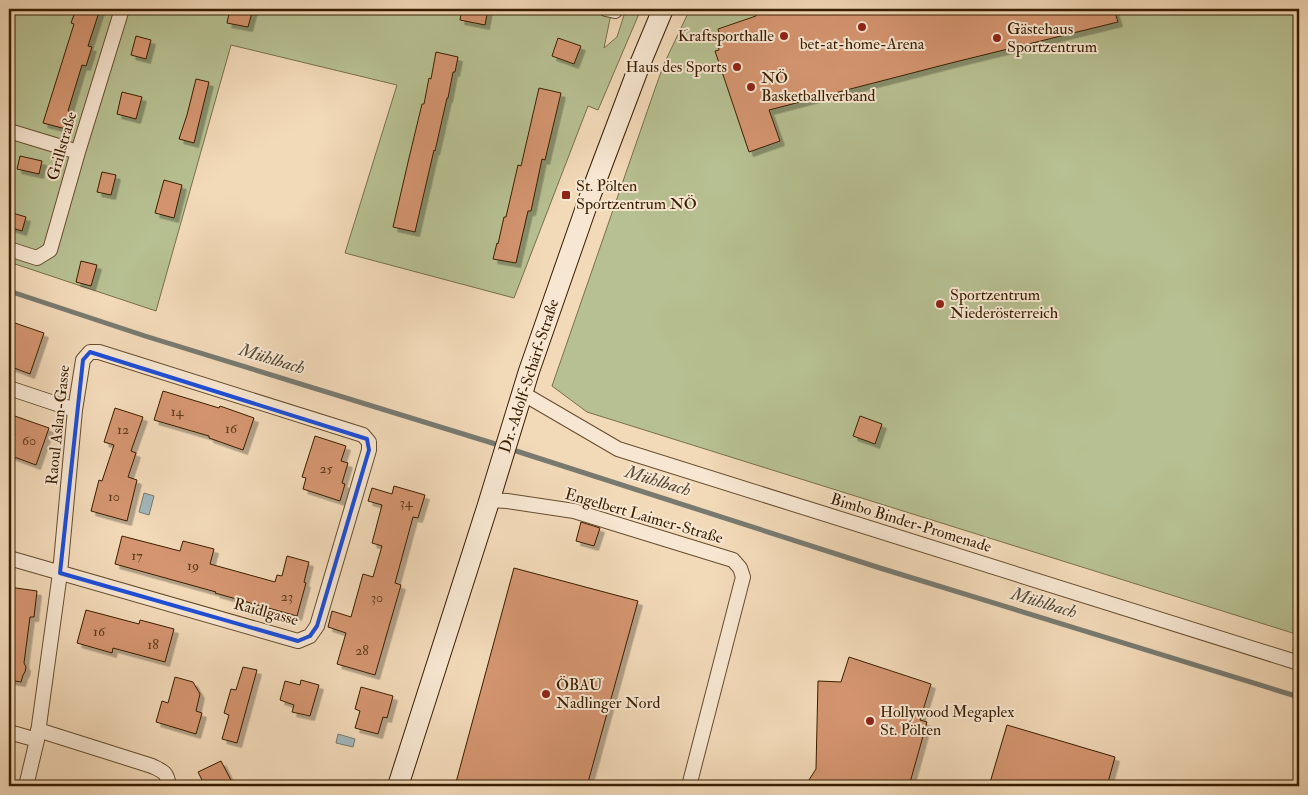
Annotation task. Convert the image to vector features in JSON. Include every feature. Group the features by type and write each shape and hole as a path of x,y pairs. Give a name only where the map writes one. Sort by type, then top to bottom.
{"street":[{"name":"Grillstraße","path":"9,249 37,258 50,250 122,9"},
{"path":"606,9 615,9"},
{"name":"Dr.-Adolf-Schärf-Straße","path":"400,786 409,748 522,393 589,198 640,64 664,9"},
{"path":"9,131 78,152"},
{"name":"Raoul Aslan-Gasse","path":"26,786 38,735 60,573 75,410 82,360 90,352 99,352 364,436"},
{"path":"9,388 75,410"},
{"name":"Bimbo Binder-Promenade","path":"522,393 618,449 1299,663"},
{"name":"Raidlgasse","path":"9,558 298,641 310,636 317,626 369,450 368,442 364,436"},
{"name":"Engelbert Laimer-Straße","path":"489,500 574,511 733,560 740,568 743,577 689,786"},
{"path":"9,732 38,735 152,766 167,775 169,786"}],"highlighted area":[{"path":"90,352 367,439 369,450 317,626 310,636 298,641 60,573 83,360"}],"green space":[{"path":"9,9 612,9 604,48 617,37 626,9 641,9 598,110 588,106 514,298 345,253 397,85 231,45 156,311 9,262"},
{"name":"Sportzentrum Niederösterreich","path":"690,9 1299,9 1299,635 587,412 552,386 664,64"}],"shaded area":[{"path":"144,493 154,496 149,515 139,512"},
{"path":"338,734 355,739 353,747 336,743"}],"building":[{"path":"76,9 100,9 88,46 92,47 86,66 82,65 68,111 70,112 66,129 43,123 74,24 71,23"},
{"path":"230,9 253,9 248,27 227,23"},
{"path":"462,9 488,9 485,25 460,20"},
{"path":"753,9 1035,9 1037,14 1061,9 1114,9 1118,22 769,110 780,141 749,152 715,51 719,50 717,41 721,39 718,29 756,16"},
{"path":"136,36 151,40 146,59 131,55"},
{"path":"558,38 581,46 574,64 552,56"},
{"path":"436,52 458,57 415,232 393,227 422,104 424,104 429,78 431,79"},
{"path":"196,79 209,82 194,143 179,139"},
{"path":"539,88 561,93 545,160 542,159 531,211 528,211 516,263 493,259 504,217 506,217 518,165 521,166"},
{"path":"122,92 142,97 136,119 117,114"},
{"path":"20,156 42,161 39,174 17,169"},
{"path":"102,172 116,175 111,195 97,192"},
{"path":"164,180 182,185 174,218 155,213"},
{"path":"9,212 26,217 22,231 9,227"},
{"path":"81,261 97,265 91,286 76,282"},
{"path":"12,322 44,333 30,374 9,366 9,331"},
{"path":"163,391 219,408 220,406 254,418 243,450 209,438 209,436 154,420"},
{"path":"115,408 143,417 131,451 136,453 128,477 137,480 127,521 91,511 99,480 102,481 114,445 104,442"},
{"path":"9,414 49,428 36,465 9,455 15,434 9,431"},
{"path":"860,416 882,424 875,444 853,436"},
{"path":"315,436 346,446 341,461 348,463 342,483 345,484 340,501 303,489 306,478 302,477"},
{"path":"394,486 425,495 418,518 413,517 395,583 401,585 375,675 337,664 346,633 328,627 332,611 351,617 363,574 373,577 382,546 372,543 382,505 368,501 372,488 392,494"},
{"path":"581,522 600,528 594,546 576,541"},
{"path":"122,536 180,551 183,541 214,549 210,564 275,582 277,575 282,576 287,556 309,562 304,582 306,583 297,616 115,564"},
{"name":"ÖBAU Nadlinger Nord","path":"514,568 638,601 587,786 455,786"},
{"path":"9,587 37,591 34,617 30,617 24,663 26,667 21,682 9,680 9,643 14,615 9,614"},
{"path":"86,610 139,624 140,620 174,629 165,662 113,648 112,653 77,643"},
{"name":"Hollywood Megaplex St. Pölten","path":"849,657 931,684 920,720 927,722 909,786 805,786 816,769 818,681 841,682"},
{"path":"243,667 257,670 237,743 222,739 229,715 224,713 231,689 236,690"},
{"path":"175,677 193,682 200,694 196,711 202,713 196,734 156,722 162,701 168,703"},
{"path":"301,680 319,685 310,716 292,712 294,705 280,700 285,681 300,685"},
{"path":"361,687 393,696 387,718 383,717 378,734 355,728 360,711 355,709"},
{"path":"1007,725 1115,757 1107,786 989,786"},
{"path":"221,761 234,786 205,786 198,772"}],"waterway":[{"name":"Mühlbach","path":"9,291 145,336 502,446"},
{"name":"Mühlbach","path":"510,449 880,568 1299,697"}],"place":[{"name":"bet-at-home-Arena","path":"862,27"},
{"name":"Kraftsporthalle","path":"784,36"},
{"name":"Gästehaus Sportzentrum","path":"997,38"},
{"name":"Haus des Sports","path":"737,67"},
{"name":"NÖ Basketballverband","path":"751,87"},
{"name":"St. Pölten Sportzentrum NÖ","path":"566,195"},
{"name":"Sportzentrum Niederösterreich","path":"940,304"},
{"name":"ÖBAU Nadlinger Nord","path":"546,694"},
{"name":"Hollywood Megaplex St. Pölten","path":"870,721"}]}
